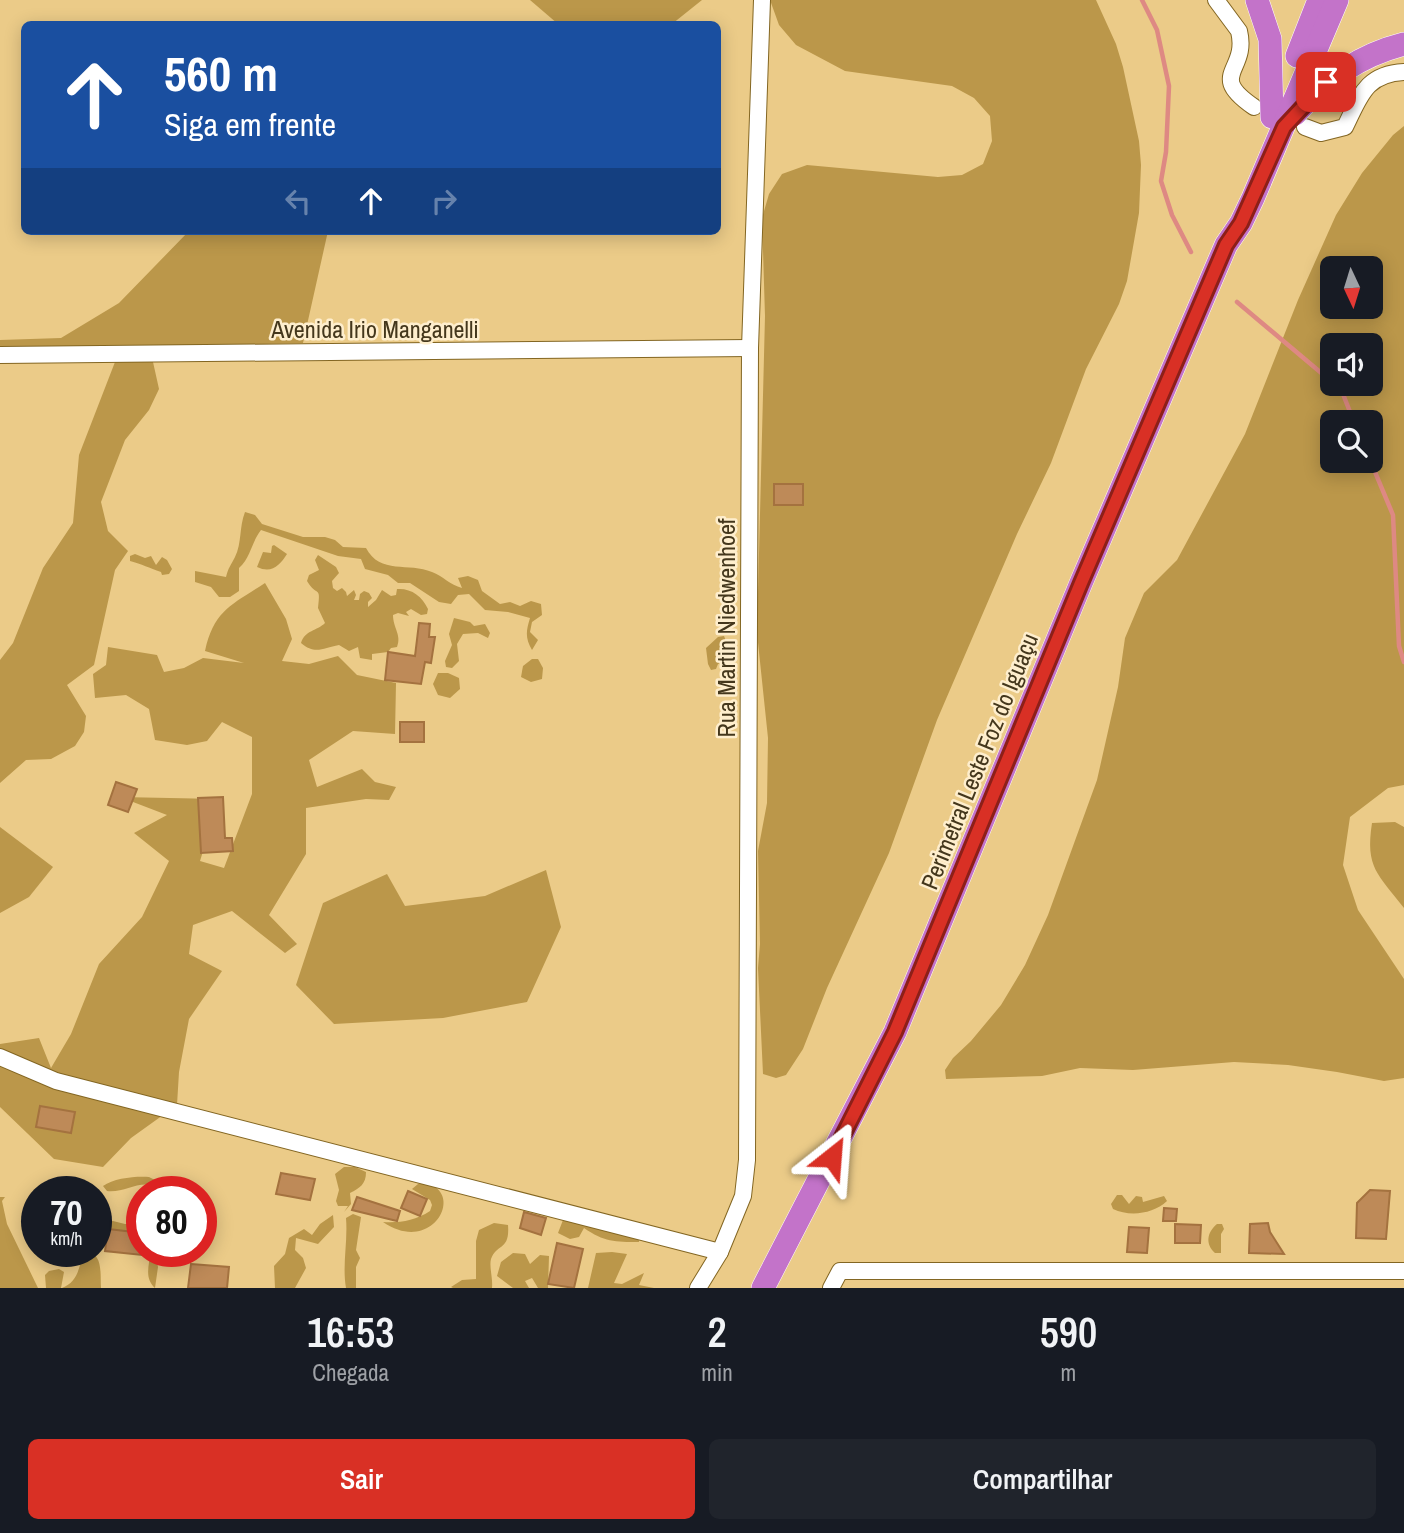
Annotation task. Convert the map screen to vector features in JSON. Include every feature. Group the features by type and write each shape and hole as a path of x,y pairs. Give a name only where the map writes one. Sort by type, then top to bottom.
{"highway":[{"path":"1258,0 1270,39 1279,119 1310,98 1340,72 1370,55 1404,44"},
{"name":"Perimetral Leste Foz do Iguaçu","path":"763,1288 895,1032 1081,583 1226,245 1241,223 1319,0"},
{"name":"Perimetral Leste Foz do Iguaçu","path":"1279,119 1337,0"}],"street":[{"name":"Rua Martin Niedwenhoef","path":"698,1288 720,1252 743,1196 747,1160 750,348 761,0"},
{"path":"1216,0 1239,31 1240,55 1231,74 1231,85 1236,94 1279,119 1321,133 1335,131 1345,127 1365,87 1381,77 1404,72"},
{"name":"Avenida Irio Manganelli","path":"0,355 750,348"},
{"path":"0,1057 57,1081 720,1252"},
{"path":"831,1288 840,1271 1179,1280 1404,1271"}],"shaded area":[{"path":"530,0 702,0 676,21 554,21"},
{"path":"770,0 1096,0 1116,44 1123,67 1139,141 1141,165 1139,213 1127,281 1119,304 1086,369 1051,463 1017,534 937,720 889,853 827,988 803,1049 786,1075 776,1078 763,1074 758,968 758,851 767,803 768,738 757,633 765,316 762,218 769,194 782,174 807,165 938,177 962,175 983,164 992,141 990,116 974,98 952,86 845,71 796,45 779,25"},
{"path":"1404,126 1404,785 1388,788 1350,817 1343,865 1358,910 1404,979 1404,1078 1384,1081 1288,1065 1234,1062 1133,1070 1080,1068 1042,1076 946,1079 945,1070 953,1058 1001,1005 1025,965 1048,915 1097,780 1118,687 1125,638 1144,593 1177,560 1245,434 1298,300 1336,215 1362,173 1393,135"},
{"path":"185,235 327,235 303,343 0,350 0,340 61,338 119,303"},
{"path":"115,362 153,362 159,389 149,410 125,440 101,502 108,531 128,551 115,570 94,665 67,685 86,716 84,732 75,746 51,759 26,760 0,783 0,660 13,643 43,568 73,523 79,455"},
{"path":"245,512 255,515 262,524 303,537 325,537 335,540 343,547 366,548 379,562 423,569 462,588 458,578 468,576 478,580 482,591 500,604 510,602 520,606 531,601 541,604 542,615 532,622 530,632 538,640 532,650 527,634 530,618 485,610 469,594 458,595 451,604 439,602 410,583 398,583 388,575 365,569 361,559 338,556 261,530 239,568 239,591 230,597 219,597 211,587 195,582 195,571 226,577 237,552"},
{"path":"274,545 287,554 284,558 271,569 257,567 263,552 271,553"},
{"path":"135,554 145,558 151,556 156,565 162,557 172,569 169,574 162,575 161,572 130,561 130,556"},
{"path":"318,555 336,567 339,573 332,581 333,588 337,591 342,588 347,596 354,590 354,600 359,600 364,591 369,593 372,598 368,607 382,590 391,596 396,595 397,589 407,590 423,600 428,609 427,614 421,615 411,609 406,612 409,616 398,613 393,615 397,647 388,652 372,654 372,660 360,658 358,647 349,651 339,645 319,650 306,647 301,643 305,636 325,623 318,608 318,593 307,581 309,575 319,570 315,560"},
{"path":"265,583 286,619 292,639 282,661 309,664 338,656 357,675 396,683 395,734 353,731 309,760 317,787 362,769 375,782 396,787 389,800 366,799 306,808 306,854 269,915 297,944 285,953 232,911 193,925 189,954 222,971 189,1019 179,1072 177,1105 131,1138 103,1167 54,1159 0,1107 0,1044 39,1038 51,1068 71,1034 99,964 142,917 169,861 134,833 167,815 120,797 219,799 200,861 224,868 252,794 252,737 222,722 207,741 187,745 155,740 149,709 126,695 95,698 93,674 106,665 108,647 157,655 164,672 184,668 203,658 244,663 205,651 219,617 234,603"},
{"path":"454,618 470,622 474,626 485,624 490,633 488,638 478,633 463,634 457,644 459,661 452,668 446,667 445,661 452,645 449,634"},
{"path":"724,636 728,646 722,653 724,662 711,670 706,648 718,637"},
{"path":"532,659 538,659 543,668 542,679 531,682 521,677 523,666"},
{"path":"438,673 448,673 459,678 460,689 450,698 438,695 433,684"},
{"path":"1395,822 1404,827 1404,908 1376,870 1370,850 1372,823"},
{"path":"0,827 53,867 29,897 0,913"},
{"path":"546,870 561,927 527,1002 443,1018 334,1024 296,985 323,903 387,874 405,906 485,896"},
{"path":"344,1167 355,1167 366,1172 362,1185 350,1193 351,1204 344,1212 348,1206 338,1206 336,1201 339,1190 335,1174"},
{"path":"125,1178 126,1188 112,1191 112,1182"},
{"path":"418,1184 429,1184 439,1190 443,1200 437,1220 428,1228 415,1232 400,1230 383,1222 407,1221 430,1211 430,1200 412,1189"},
{"path":"1117,1195 1122,1195 1129,1204 1136,1196 1142,1197 1143,1202 1164,1196 1167,1201 1155,1209 1127,1213 1113,1209 1111,1204"},
{"path":"0,1197 5,1197 2,1201 7,1224 21,1253 21,1267 28,1267 38,1288 0,1288"},
{"path":"353,1214 361,1217 356,1250 360,1258 356,1267 356,1288 346,1288 346,1218"},
{"path":"333,1215 334,1227 318,1244 296,1238 295,1250 303,1258 306,1268 295,1288 275,1288 274,1266 285,1254 289,1238 304,1229 312,1235 320,1224"},
{"path":"587,1219 638,1234 639,1242 610,1240 584,1228 579,1237 570,1239 558,1233 563,1220"},
{"path":"112,1221 126,1224 126,1232 113,1231"},
{"path":"494,1223 508,1225 508,1233 505,1243 491,1259 492,1288 451,1287 462,1280 476,1279 476,1241 479,1230"},
{"path":"1217,1224 1222,1224 1224,1229 1221,1234 1221,1253 1215,1253 1209,1242 1209,1234"},
{"path":"513,1253 525,1254 530,1264 540,1255 549,1256 548,1288 538,1288 532,1278 525,1281 529,1288 513,1288 497,1276 501,1262"},
{"path":"596,1253 627,1254 614,1283 622,1284 644,1273 639,1285 654,1288 588,1288"},
{"path":"100,1267 101,1288 62,1288 72,1282 79,1268"},
{"path":"148,1267 158,1267 155,1288 149,1280"},
{"path":"59,1269 64,1272 61,1288 46,1288 45,1275 49,1271"}],"building":[{"path":"774,484 803,484 803,505 774,505"},
{"path":"419,623 430,624 429,637 435,637 431,663 425,662 421,684 385,680 388,652 415,656"},
{"path":"400,722 424,722 424,742 400,742"},
{"path":"116,782 137,789 128,812 108,805"},
{"path":"223,797 225,838 232,838 233,851 201,853 198,798"},
{"path":"40,1106 75,1112 71,1133 36,1127"},
{"path":"281,1173 315,1179 310,1200 276,1194"},
{"path":"1370,1190 1390,1191 1386,1239 1356,1238 1357,1203"},
{"path":"408,1191 427,1199 420,1216 401,1208"},
{"path":"357,1197 400,1211 397,1221 352,1210"},
{"path":"1164,1208 1177,1209 1176,1221 1163,1221"},
{"path":"524,1212 546,1218 541,1235 520,1228"},
{"path":"1268,1223 1270,1232 1284,1254 1249,1253 1250,1224"},
{"path":"1175,1224 1201,1225 1200,1243 1175,1243"},
{"path":"1129,1227 1149,1228 1147,1253 1127,1252"},
{"path":"112,1229 126,1231 126,1253 112,1252"},
{"path":"557,1243 583,1249 574,1288 548,1284"},
{"path":"191,1267 229,1267 227,1288 188,1288"}],"waterway":[{"path":"1142,0 1157,30 1169,86 1166,152 1161,181 1172,215 1191,252"},
{"path":"1237,302 1320,372"},
{"path":"1344,396 1349,410"},
{"path":"1375,473 1393,515 1399,646 1404,662"}],"route":[{"path":"832,1157 895,1032 1081,583 1226,245 1241,223 1284,127 1326,82"}]}
